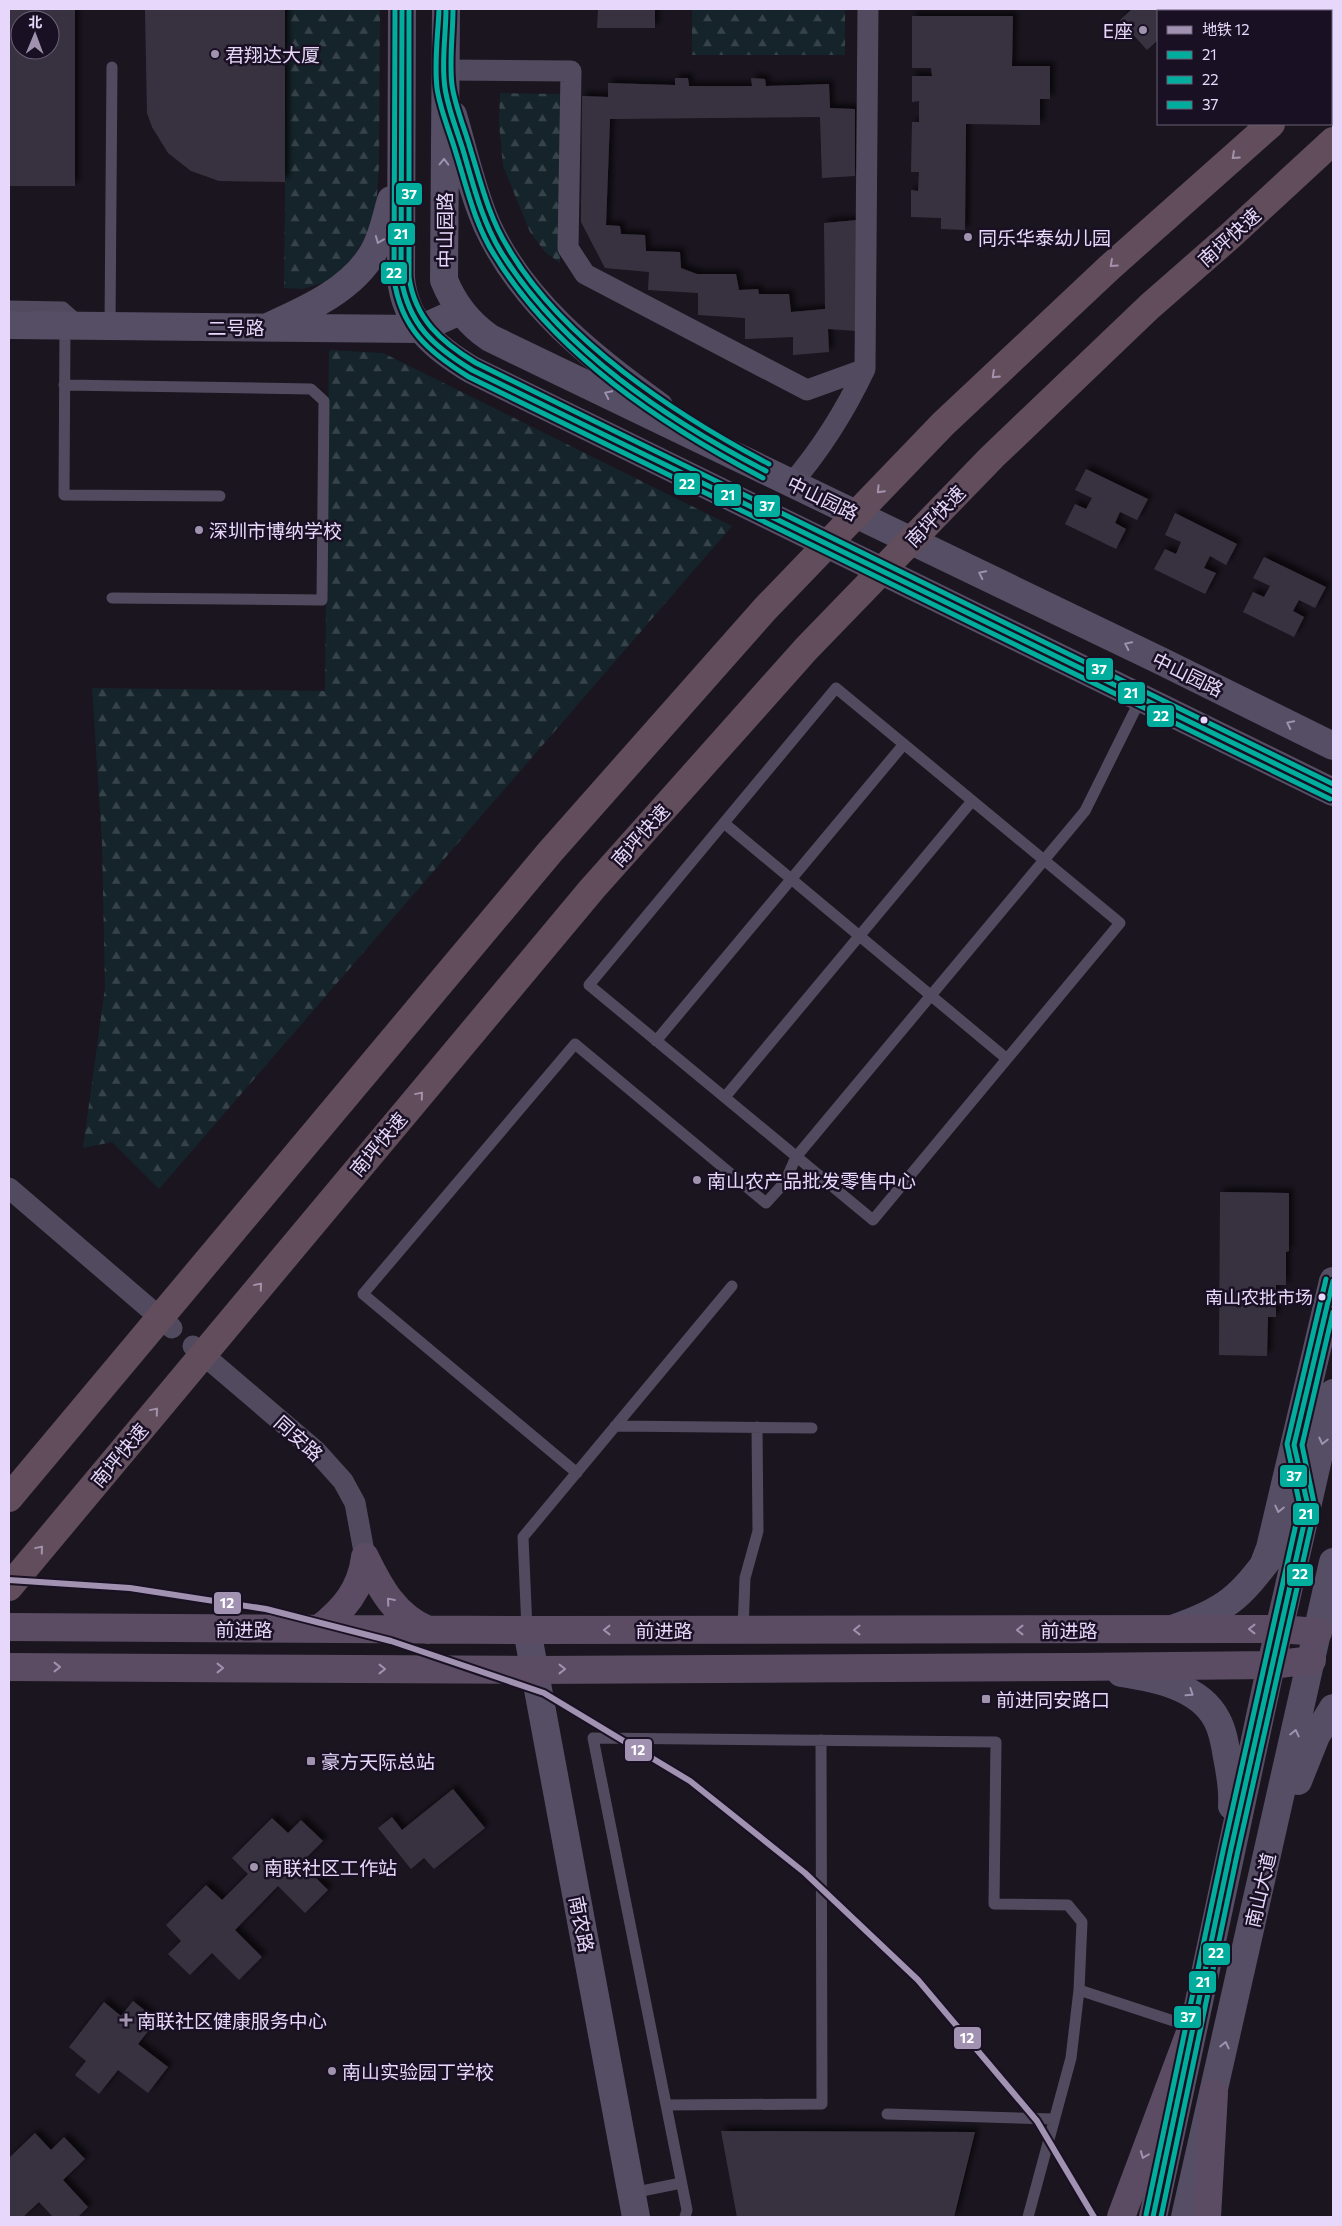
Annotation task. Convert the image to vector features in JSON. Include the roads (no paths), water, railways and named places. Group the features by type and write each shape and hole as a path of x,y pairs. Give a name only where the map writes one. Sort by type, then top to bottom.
{"highway":[{"path":"9,1498 550,852 765,609 943,424 1110,267 1270,125"},
{"name":"南坪快速","path":"9,1587 592,889 806,649 992,457 1149,307 1230,236 1333,141"}],"main road":[{"path":"402,9 399,259 402,286 410,313 420,329 444,352 472,370 1333,792"},
{"name":"中山园路","path":"446,9 444,280 450,296 460,311 475,327 490,338 1333,746"},
{"path":"445,79 487,223 501,252 522,284 544,310 595,356 644,395 731,454"},
{"path":"266,328 322,300 362,268 374,252 382,233 400,159"},
{"name":"二号路","path":"9,325 420,329 460,311"},
{"path":"1263,1566 1270,1548 1333,1281"},
{"name":"南山大道","path":"1153,2217 1230,1852 1333,1393"},
{"path":"1171,1629 1221,1609 1237,1596 1263,1566 1308,1506 1294,1445"},
{"path":"319,1629 340,1612 355,1593 363,1571 365,1556"},
{"path":"365,1556 383,1594 413,1624 428,1630"},
{"name":"南山大道","path":"1185,2217 1268,1852 1322,1659 1333,1568"},
{"name":"前进路","path":"9,1627 428,1630 1279,1629 1326,1632"},
{"name":"南农路","path":"527,1630 634,2205"},
{"name":"前进路","path":"9,1666 534,1670 1271,1665 1322,1659"},
{"path":"1075,1667 1151,1678 1183,1689 1204,1702 1217,1719 1224,1737 1229,1765 1232,1800 1230,1852"},
{"path":"1268,1852 1316,1736 1333,1708"},
{"path":"1121,2217 1192,2028"},
{"path":"1207,2217 1214,2093"}],"street":[{"path":"792,483 826,440 865,369 868,9"},
{"path":"445,79 571,71 568,248 585,274 808,390 865,369"},
{"path":"9,1188 172,1328"},
{"name":"同安路","path":"193,1346 316,1452 343,1481 354,1503 365,1556"}],"lane":[{"path":"112,67 87,326 64,385 64,495 220,496"},
{"path":"9,306 62,307 87,326"},
{"path":"64,385 312,390 324,401 322,600 112,598"},
{"path":"836,688 1044,860 1120,923 873,1220 589,985 836,688"},
{"path":"577,1473 363,1294 574,1044 766,1203 785,1182 796,1157 1085,811 1141,698"},
{"path":"656,1041 904,744"},
{"path":"725,1098 972,801"},
{"path":"724,823 1006,1059"},
{"path":"527,1630 523,1537 732,1286"},
{"path":"616,1426 812,1428"},
{"path":"743,1630 744,1578 758,1531 757,1427"},
{"path":"685,2217 686,2210 681,2183 593,1738 996,1742 994,1904 1068,1905 1082,1922 1079,1990 1071,2058 1028,2217"},
{"path":"666,2105 822,2104 821,1740"},
{"path":"1079,1990 1192,2028"},
{"path":"887,2114 1053,2119"},
{"path":"634,2205 681,2183"}],"metro line":[{"name":"12","path":"9,1580 130,1588 266,1609 391,1641 544,1693 690,1781 805,1873 918,1980 1037,2121 1094,2217"}],"place":[{"name":"E座","path":"1143,30"},
{"name":"君翔达大厦","path":"215,54"},
{"name":"同乐华泰幼儿园","path":"968,237"},
{"name":"深圳市博纳学校","path":"199,530"},
{"name":"南山农产品批发零售中心","path":"697,1180"},
{"name":"南山农批市场","path":"1322,1297"},
{"name":"前进同安路口","path":"986,1699"},
{"name":"豪方天际总站","path":"311,1761"},
{"name":"南联社区工作站","path":"254,1867"},
{"name":"南联社区健康服务中心","path":"126,2020"},
{"name":"南山实验园丁学校","path":"332,2071"}]}
